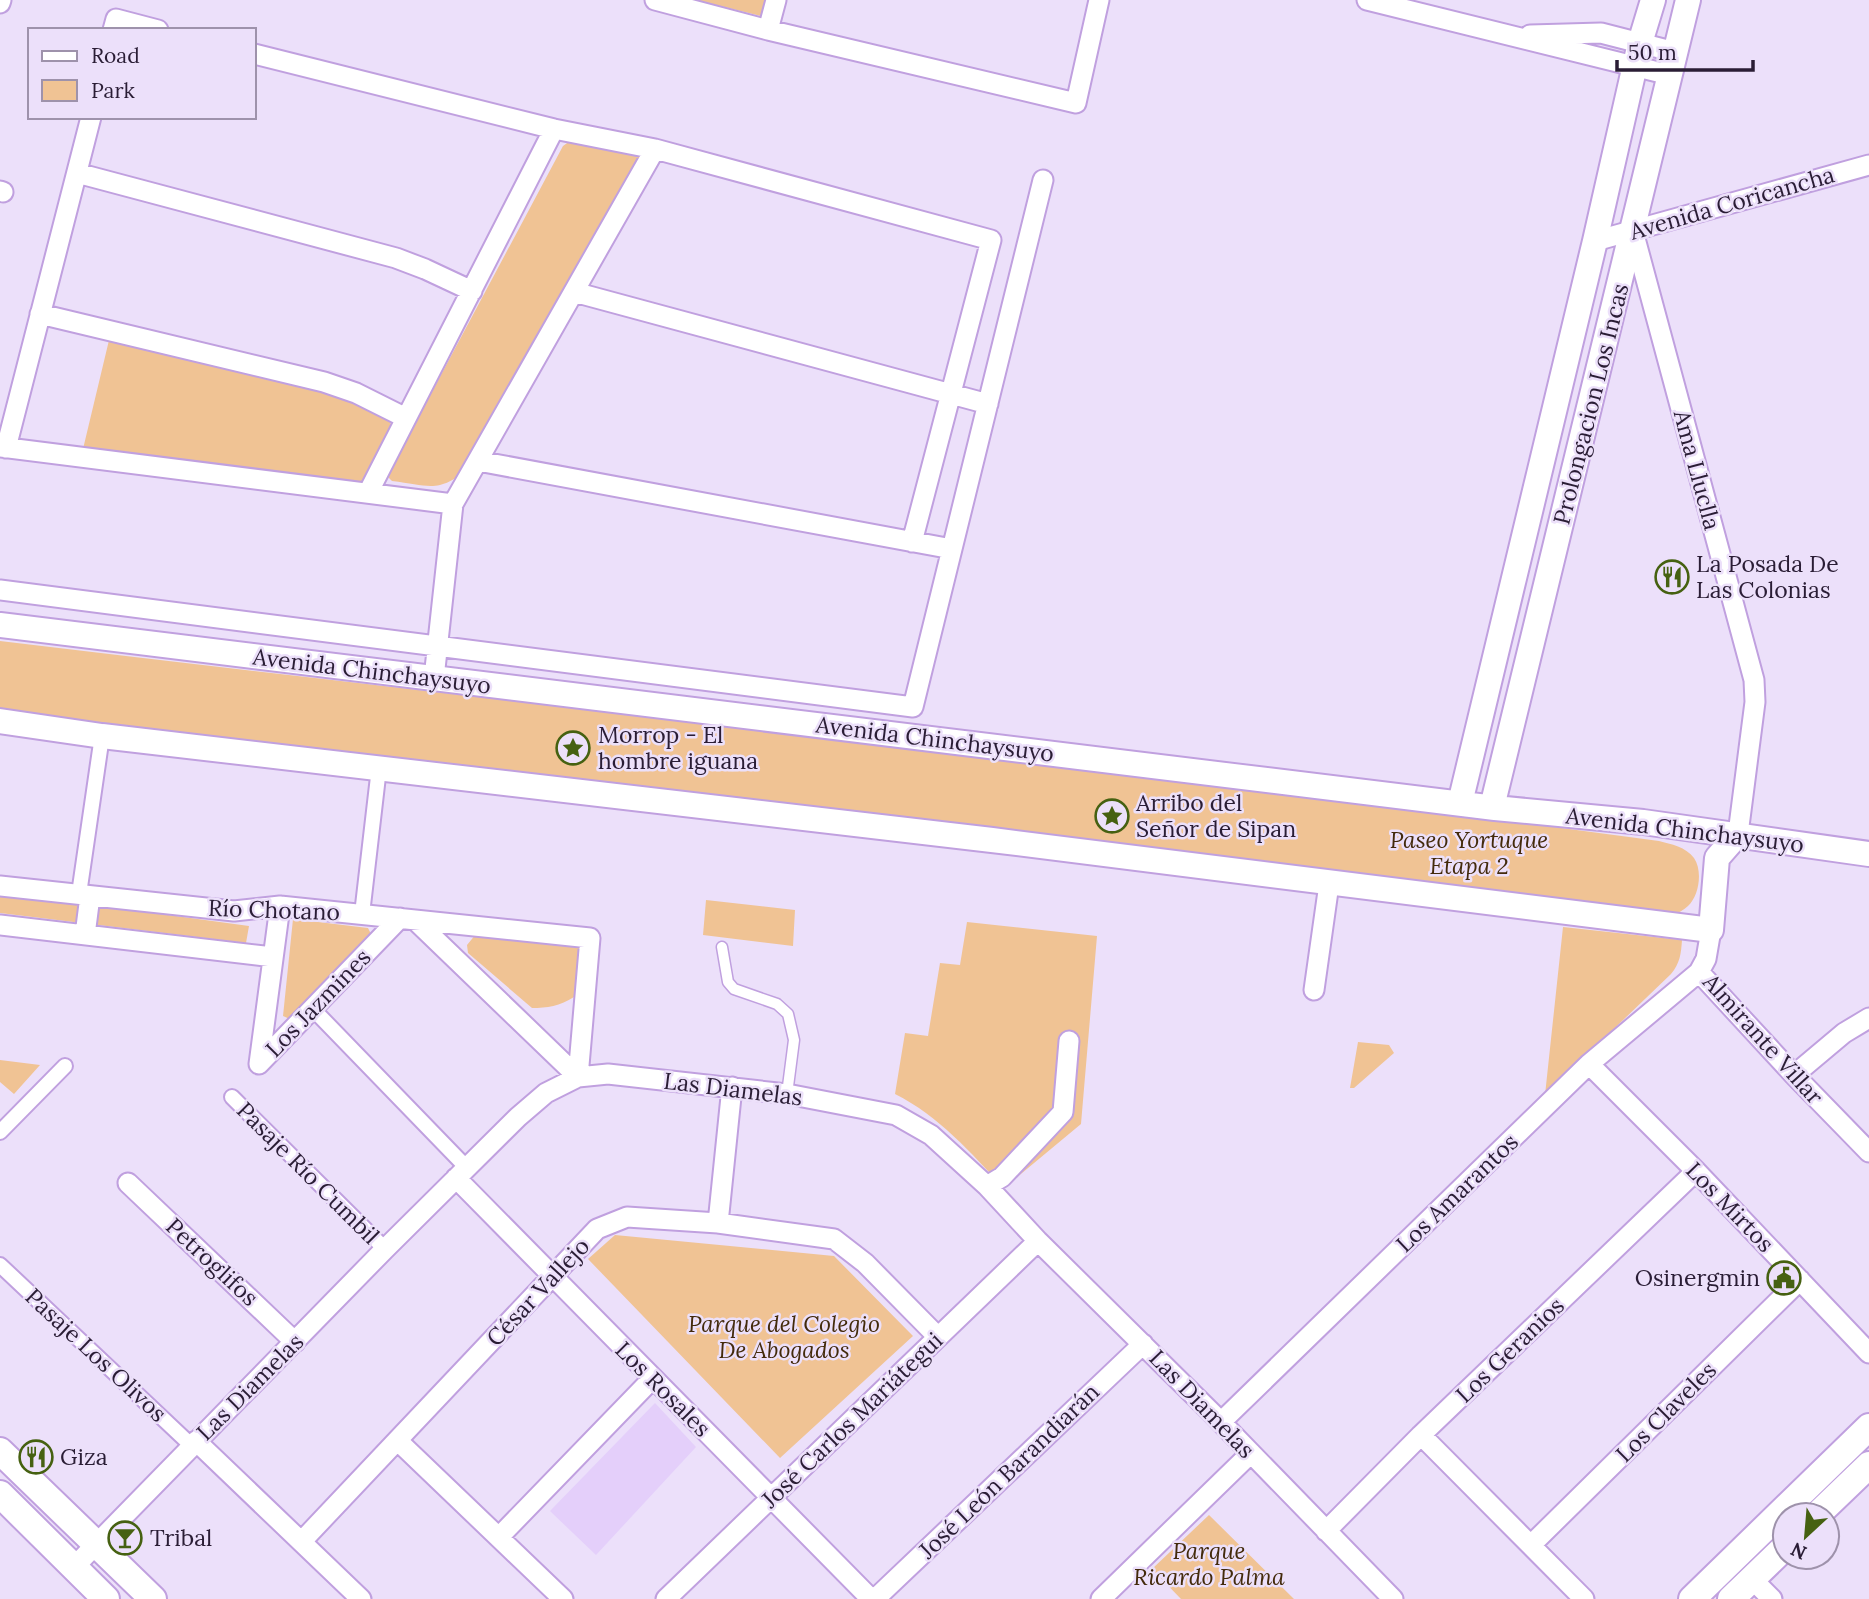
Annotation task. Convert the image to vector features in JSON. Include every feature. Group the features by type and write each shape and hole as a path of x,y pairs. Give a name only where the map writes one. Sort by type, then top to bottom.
{"main road":[{"path":"1692,1599 1869,1427"},
{"path":"0,1451 153,1599"},
{"path":"1832,1501 1869,1465"},
{"path":"0,1494 106,1599"},
{"path":"1731,1599 1771,1561"}],"street":[{"path":"655,0 768,30 1076,103 1099,0"},
{"path":"768,30 776,0"},
{"path":"1367,0 1635,67 1672,64"},
{"name":"Prolongacion Los Incas","path":"1492,807 1688,0"},
{"name":"Prolongacion Los Incas","path":"1460,803 1595,241 1648,1"},
{"path":"114,28 116,19 150,28"},
{"path":"1504,35 1601,33 1640,43 1672,64"},
{"path":"256,54 554,129 655,149 991,240 912,542"},
{"path":"90,119 3,448 453,504"},
{"path":"368,493 554,129"},
{"path":"434,678 453,504 655,149"},
{"name":"Avenida Coricancha","path":"1595,241 1869,165"},
{"path":"77,173 396,258 472,291"},
{"path":"0,590 913,707 1043,180"},
{"name":"Ama Lluclla","path":"1633,231 1754,680 1755,702 1738,834"},
{"path":"574,292 988,404"},
{"path":"40,314 324,382 356,393 406,418"},
{"path":"478,461 952,549"},
{"name":"Avenida Chinchaysuyo","path":"0,625 1492,807 1643,822 1869,855"},
{"path":"0,721 102,736 992,840 1711,930"},
{"path":"85,935 85,895 102,736"},
{"name":"Los Jazmines","path":"362,914 379,768"},
{"name":"Almirante Villar","path":"1738,834 1717,858 1711,930 1706,959 1699,972 1869,1152"},
{"path":"1314,990 1329,884"},
{"name":"Río Chotano","path":"0,886 234,911 280,906 590,938 579,1077"},
{"name":"Los Jazmines","path":"280,906 259,1064 312,1008 408,919"},
{"path":"408,919 579,1077"},
{"name":"Río Chotano","path":"0,925 274,957"},
{"name":"Los Amarantos","path":"1221,1422 1589,1064 1699,972"},
{"path":"312,1008 461,1173"},
{"path":"1794,1075 1844,1033 1869,1018"},
{"path":"987,1186 1003,1177 1063,1112 1069,1041"},
{"name":"Los Mirtos","path":"1589,1064 1696,1171 1869,1353"},
{"path":"0,1132 65,1066"},
{"name":"Las Diamelas","path":"74,1567 384,1249 546,1093 579,1077 608,1074 787,1094 896,1115 931,1135 987,1186 1038,1241 1221,1422 1393,1599"},
{"path":"718,1223 732,1087"},
{"name":"Pasaje Río Cumbil","path":"232,1097 384,1249"},
{"name":"Los Geranios","path":"1326,1531 1421,1435 1696,1171"},
{"name":"Los Rosales","path":"461,1173 553,1277 873,1599"},
{"name":"Petroglifos","path":"128,1183 295,1342"},
{"name":"César Vallejo","path":"302,1541 597,1229 627,1217 718,1223 834,1239 865,1263 938,1337"},
{"name":"José Carlos Mariátegui","path":"666,1599 1038,1241"},
{"name":"Pasaje Los Olivos","path":"0,1265 194,1444"},
{"name":"Los Claveles","path":"1532,1544 1800,1280"},
{"name":"José León Barandiarán","path":"873,1599 1143,1344"},
{"path":"499,1537 653,1378"},
{"path":"1421,1435 1584,1599"},
{"path":"398,1441 564,1599"},
{"path":"194,1444 302,1541 361,1599"},
{"path":"1101,1599 1251,1454"},
{"path":"1752,1579 1772,1599"}],"lane":[{"path":"722,947 728,982 734,989 777,1004 788,1014 794,1040 787,1094"}],"shaded area":[{"path":"655,1403 696,1447 596,1555 550,1511"}],"green space":[{"path":"696,0 769,0 766,15 761,16"},
{"path":"570,141 634,150 642,161 472,465 452,480 435,486 392,481 387,476 563,146"},
{"path":"110,336 343,396 386,415 393,428 364,482 83,449"},
{"name":"Paseo Yortuque Etapa 2","path":"0,641 1037,762 1659,841 1678,846 1691,854 1697,863 1698,883 1692,902 1673,915 0,710"},
{"path":"0,892 249,926 246,943 0,913"},
{"path":"706,900 795,910 793,946 703,935"},
{"path":"293,919 368,928 373,938 292,1020 283,1016"},
{"path":"967,922 1097,936 1081,1124 1004,1188 940,1124 895,1094 905,1033 928,1036 940,963 960,965"},
{"path":"1563,927 1682,940 1681,950 1671,974 1545,1095"},
{"path":"476,934 579,948 574,997 553,1006 532,1008 468,953 467,945"},
{"path":"1358,1042 1389,1045 1394,1053 1354,1088 1350,1088"},
{"path":"0,1060 40,1065 14,1094 0,1082"},
{"name":"Parque del Colegio De Abogados","path":"615,1235 834,1256 913,1336 780,1458 588,1259"},
{"name":"Parque Ricardo Palma","path":"1209,1515 1294,1599 1181,1599 1152,1569"}],"place":[{"name":"La Posada De Las Colonias","path":"1672,577"},
{"name":"Morrop - El hombre iguana","path":"573,748"},
{"name":"Arribo del Señor de Sipan","path":"1112,816"},
{"name":"Osinergmin","path":"1784,1278"},
{"name":"Giza","path":"36,1457"},
{"name":"Tribal","path":"125,1538"}]}
